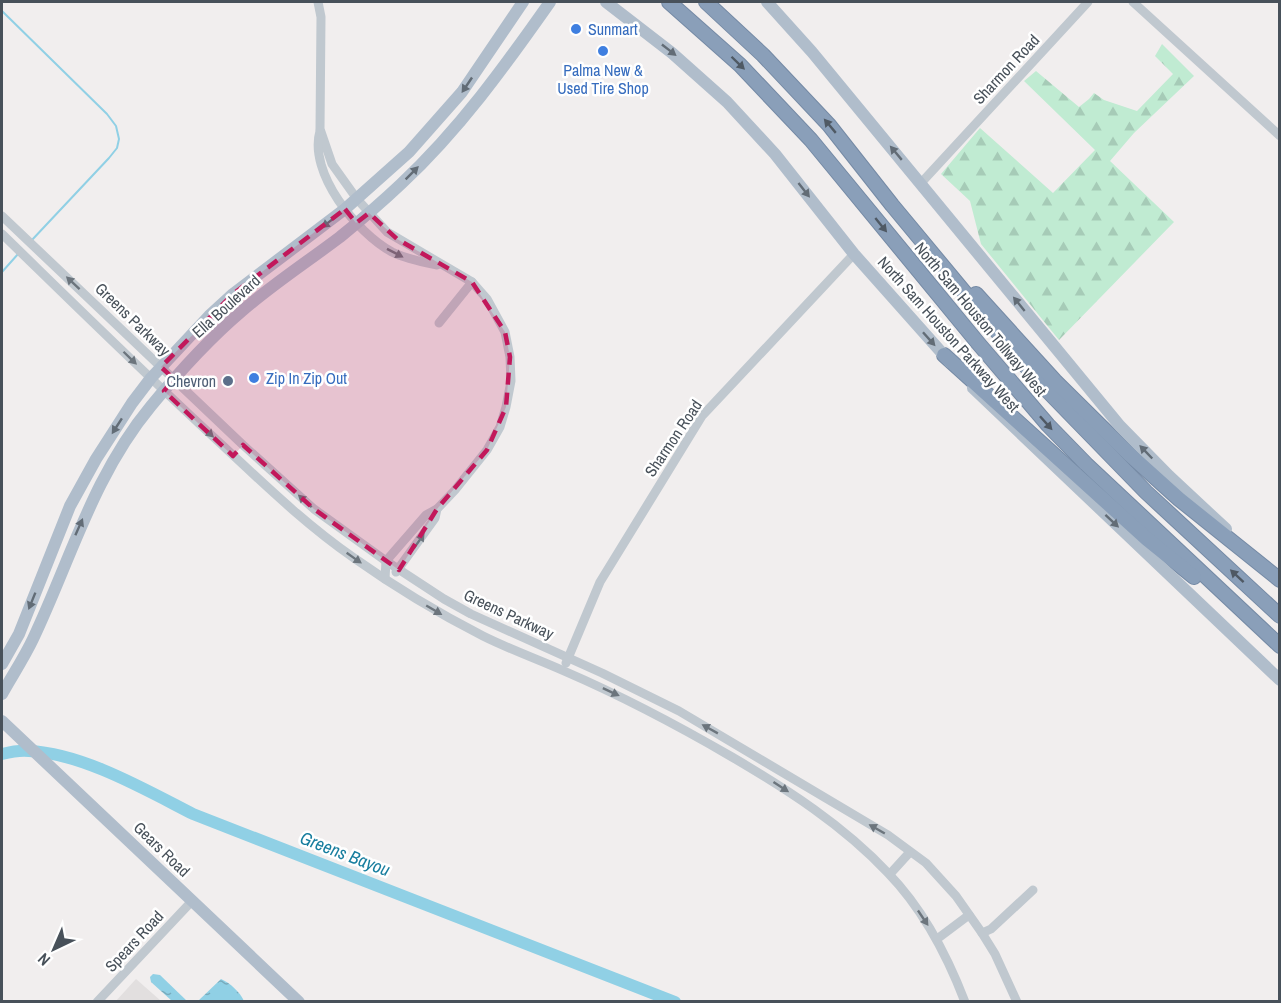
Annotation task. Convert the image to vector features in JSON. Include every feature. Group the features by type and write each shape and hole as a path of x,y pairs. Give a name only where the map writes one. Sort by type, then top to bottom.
{"highway":[{"name":"North Sam Houston Tollway West","path":"669,2 740,65 811,140 1048,425 1094,472 1280,647"},
{"path":"708,3 763,55 829,125 892,205 997,315 1055,381 1179,499 1280,580"},
{"name":"North Sam Houston Tollway West","path":"892,205 1039,382 1146,492 1280,616"},
{"path":"944,356 1147,539 1280,647"}],"main road":[{"name":"Ella Boulevard","path":"2,664 19,634 70,506 96,459 151,378 209,316 259,273 345,209 387,173 444,115 522,2"},
{"name":"Ella Boulevard","path":"2,694 32,639 69,552 110,468 138,423 174,379 222,328 271,287 342,236 410,175 456,127 503,69 550,2"},
{"path":"533,26 543,14 561,2"},
{"name":"North Sam Houston Parkway West","path":"606,2 672,53 727,102 775,154 854,254 984,400 1280,680"},
{"path":"767,2 921,183 1120,426 1169,477 1280,580"},
{"path":"485,57 503,69"},
{"path":"444,115 456,127"},
{"path":"259,273 271,287"},
{"path":"96,459 110,468"},
{"path":"53,546 69,552"},
{"path":"19,634 32,639"},
{"name":"Gears Road","path":"2,721 299,1002"}],"street":[{"path":"318,2 321,17 321,129 332,164 369,213 396,238 472,282 487,299 505,332 510,357 511,381 500,427 487,450 455,490 437,509 426,515 386,561 385,579"},
{"name":"Sharmon Road","path":"921,183 1088,2"},
{"path":"1133,2 1280,136"},
{"path":"321,129 317,140 321,165 334,193 356,223 393,252 406,258 443,266"},
{"name":"Greens Parkway","path":"2,216 243,445 314,509 386,561 471,614 647,695 716,732 888,835 926,863 957,896 982,933 995,954 1017,1002"},
{"name":"Greens Parkway","path":"2,234 233,456 322,535 430,608 508,648 563,671 673,724 772,781 820,812 890,874 937,939 955,975 965,1002"},
{"name":"Sharmon Road","path":"563,671 600,582 702,416 854,254"},
{"path":"439,324 472,282"},
{"path":"88,317 98,307"},
{"path":"233,456 243,445"},
{"path":"385,579 399,570 435,518 437,509"},
{"path":"465,627 471,614"},
{"path":"890,874 910,852"},
{"path":"982,933 992,929 1033,890"},
{"name":"Spears Road","path":"97,1002 192,900"},
{"path":"937,939 969,915"}],"highlighted area":[{"path":"345,209 356,223 369,213 397,239 472,282 505,332 510,357 506,407 487,450 437,509 399,570 314,509 243,445 233,456 164,391 174,379 161,367 233,294"}],"shaded area":[{"path":"136,979 161,1001 116,1001"}],"green space":[{"path":"1162,44 1194,76 1134,133 1110,161 1174,222 1059,340 981,244 970,201 941,174 980,128 1053,193 1095,150 1024,81 1036,71 1079,107 1094,93 1104,100 1137,111 1173,74 1155,56"}],"water":[{"path":"153,974 160,975 187,1001 172,1001 151,982 150,977"},
{"path":"221,979 234,988 244,1001 198,1001"}],"waterway":[{"path":"2,11 107,114 116,126 119,139 117,148 109,158 31,241"},
{"path":"2,272 18,254"},
{"name":"Greens Bayou","path":"2,754 22,751 49,753 92,765 193,814 675,1002"}],"place":[{"name":"Sunmart","path":"576,29"},
{"name":"Palma New & Used Tire Shop","path":"603,51"},
{"name":"Zip In Zip Out","path":"254,378"},
{"name":"Chevron","path":"228,381"}]}
